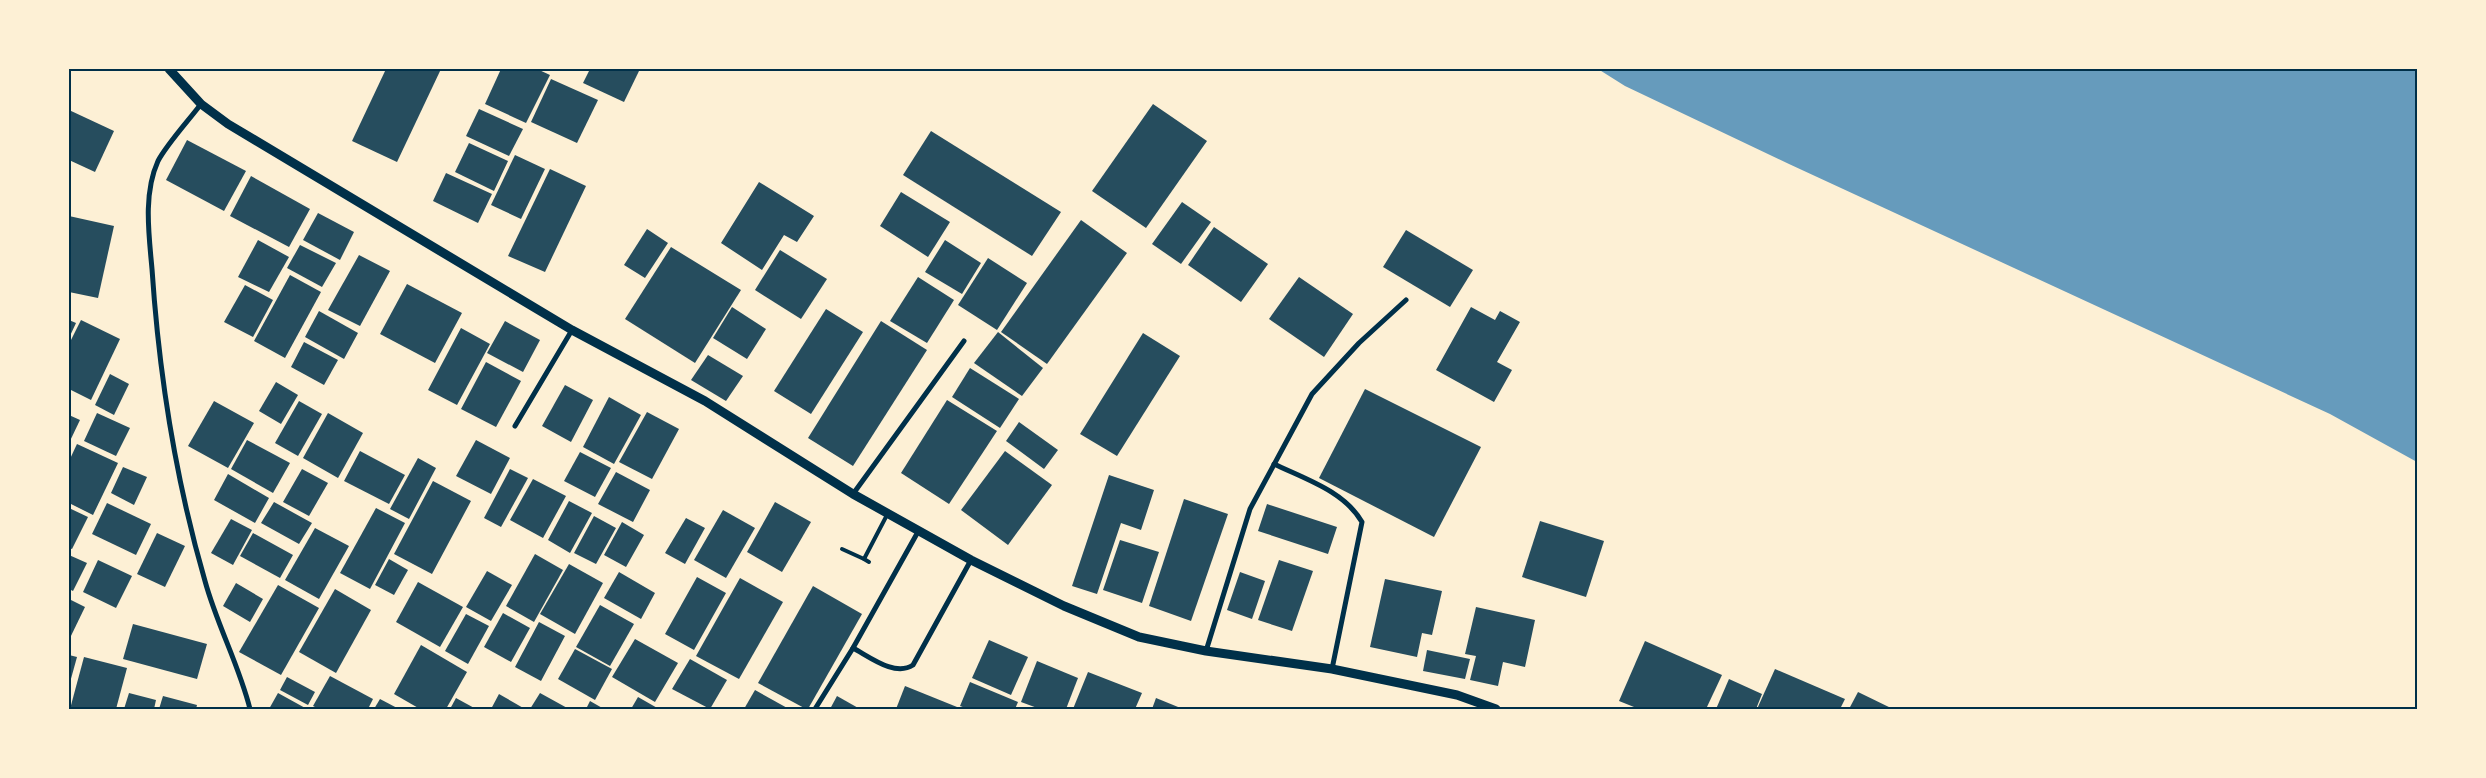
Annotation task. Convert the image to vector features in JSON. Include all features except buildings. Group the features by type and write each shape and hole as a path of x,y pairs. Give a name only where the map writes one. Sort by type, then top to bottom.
{"street":[{"path":"169,69 201,104 217,117 572,330 705,401 853,494 971,560 1064,606 1140,637 1206,651 1332,669 1457,695 1496,709"},
{"path":"201,104 158,161 152,182 149,226 156,334 180,475 205,582 245,689 250,709"},
{"path":"1206,651 1250,508 1312,394 1359,343 1406,300"},
{"path":"515,426 572,330"},
{"path":"853,494 964,341"},
{"path":"1274,464 1340,496 1355,510 1362,522 1332,669"},
{"path":"815,709 853,648 919,530"},
{"path":"853,648 898,670 907,669 913,665 971,560"}],"lane":[{"path":"864,559 888,512"},
{"path":"842,549 868,562"}],"water":[{"path":"1598,69 2417,69 2417,462 2330,414 1789,164 1625,86"}]}
